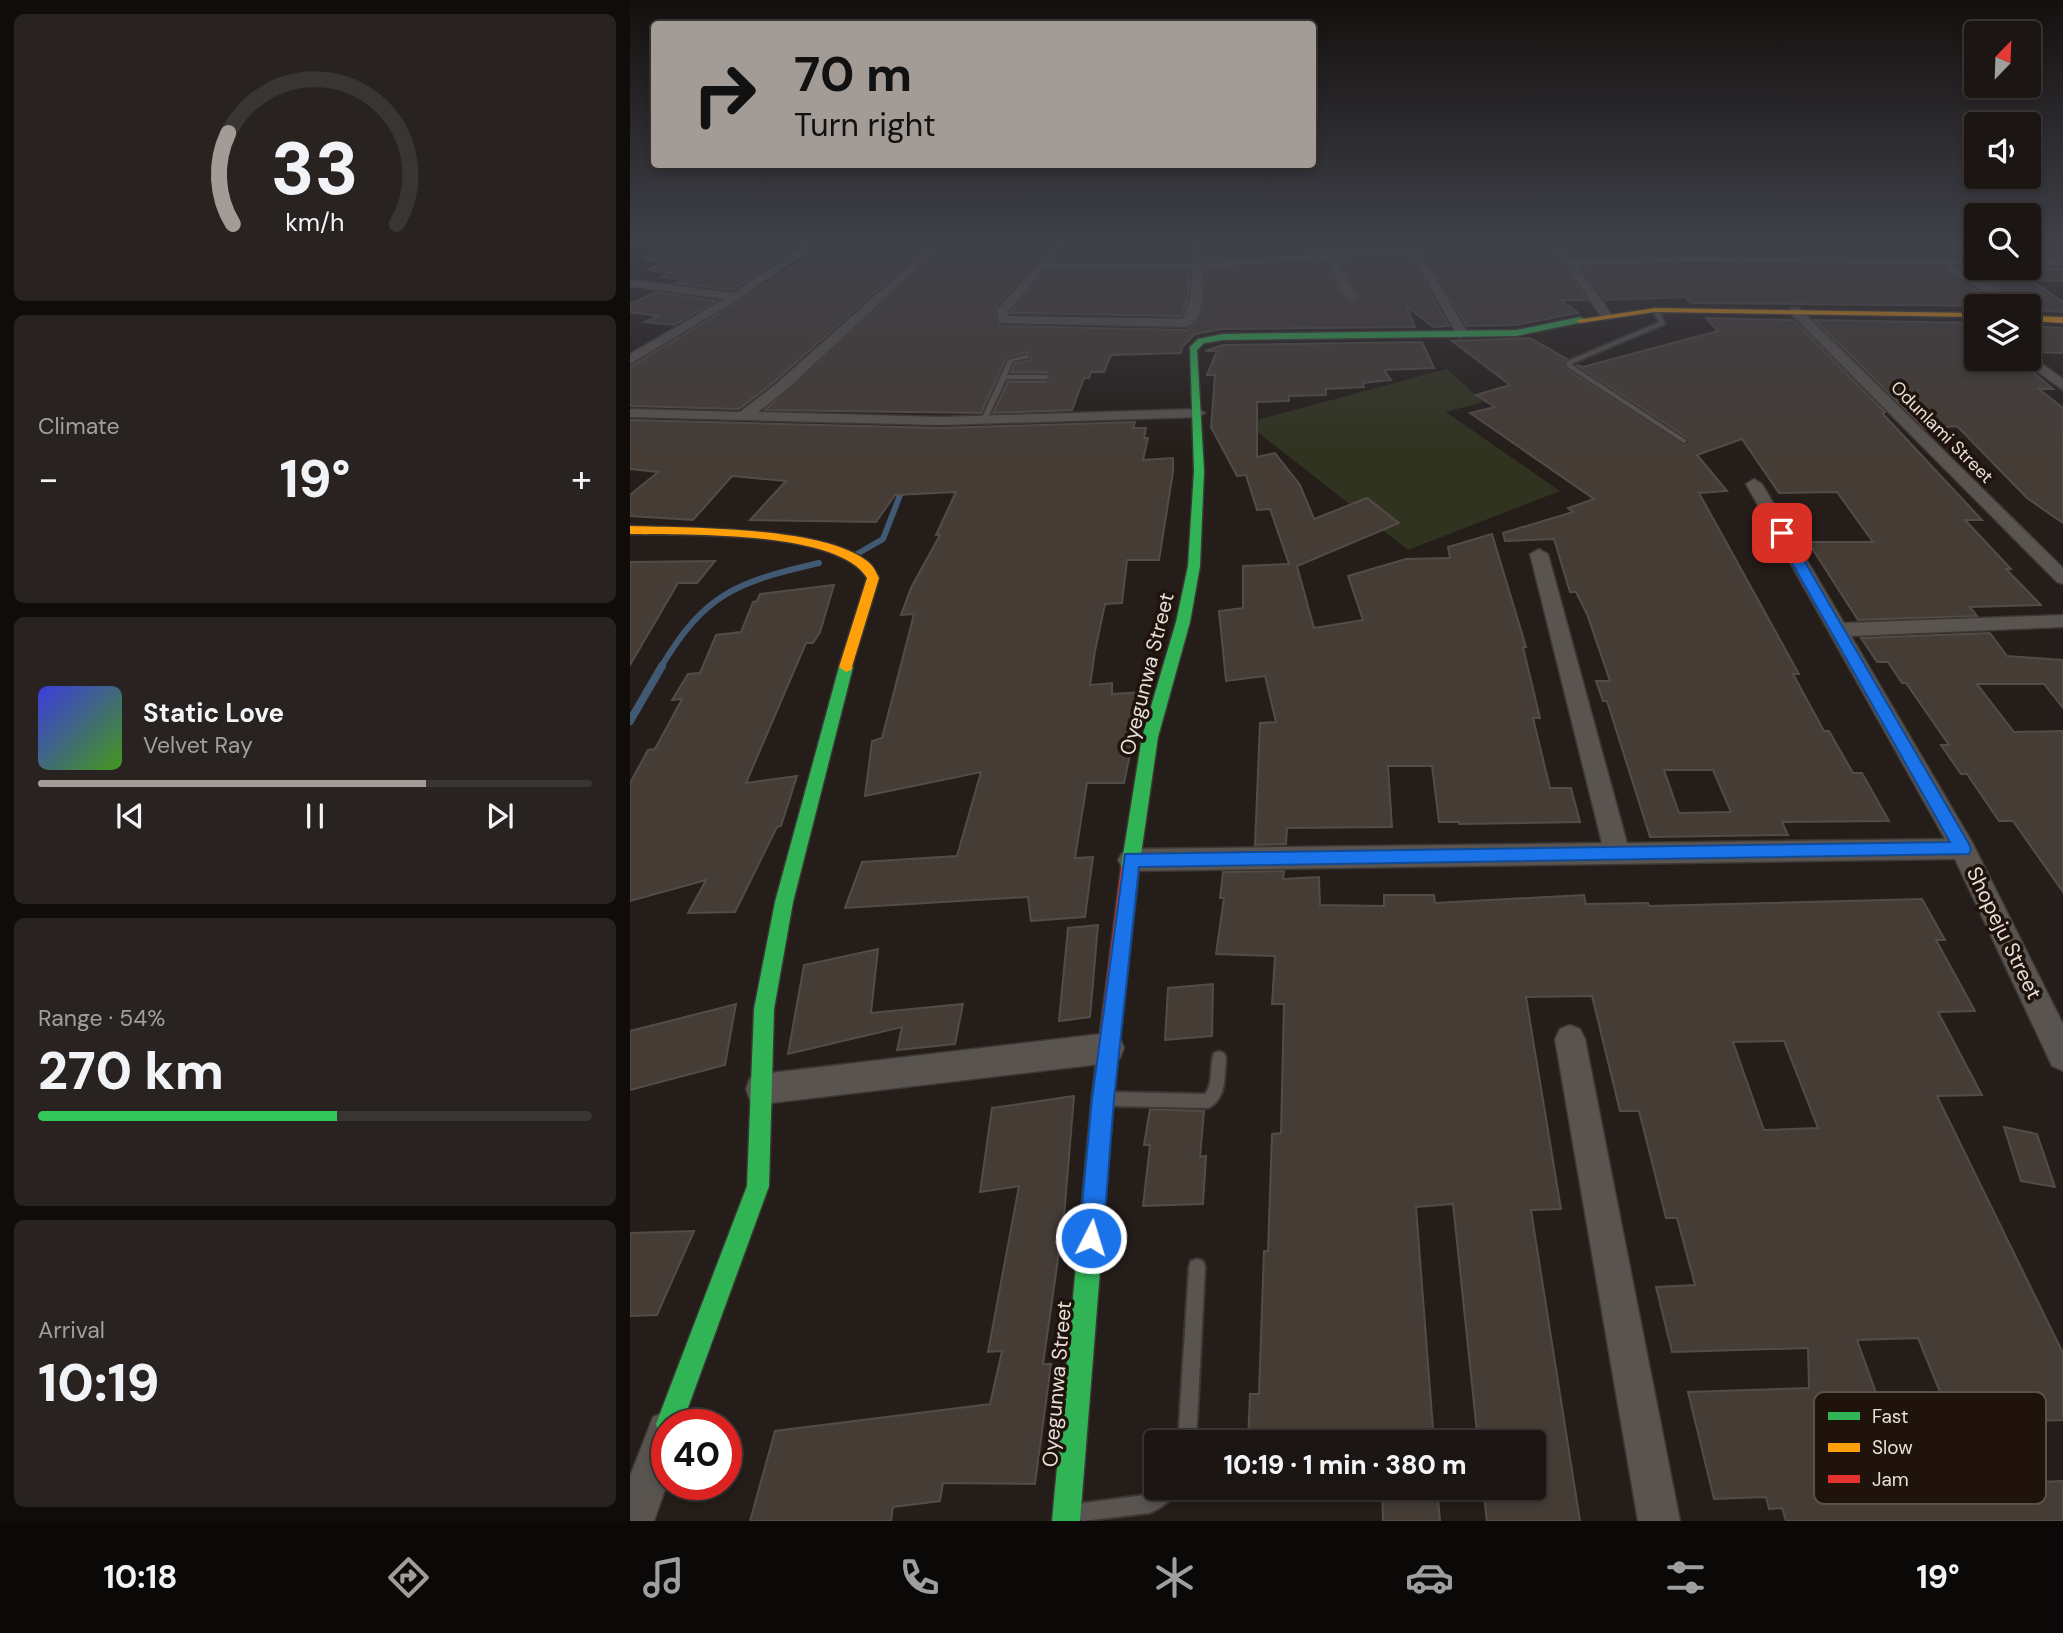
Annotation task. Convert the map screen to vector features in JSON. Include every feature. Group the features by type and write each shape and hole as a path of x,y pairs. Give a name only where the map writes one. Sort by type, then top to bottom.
{"street":[{"path":"630,360 710,313"},
{"path":"742,417 780,388 863,313"},
{"path":"1002,313 1003,318 1187,323"},
{"path":"1194,313 1187,323 1189,336 1201,341 1223,337 1463,335 1558,327 1626,313"},
{"path":"1450,313 1463,335"},
{"name":"Odunlami Street","path":"1797,313 2063,578"},
{"path":"1885,313 1964,315"},
{"path":"2041,318 2063,320"},
{"name":"Oyegunwa Street","path":"1066,1518 1103,1099 1131,860 1150,737 1183,622 1194,566 1199,471 1193,349 1201,341"},
{"path":"2041,368 2063,386"},
{"path":"630,413 984,420 1198,413"},
{"name":"Shopeju Street","path":"1754,484 1963,849 2063,1056"},
{"path":"630,530 777,539 829,548 862,563 873,578 830,723 783,902 764,1009 758,1186 675,1409"},
{"path":"1539,554 1618,852"},
{"path":"1836,630 2063,621"},
{"path":"1131,860 1963,849"},
{"path":"1570,1040 1659,1521"},
{"path":"761,1089 1109,1048"},
{"path":"633,1521 651,1473"}],"lane":[{"path":"1657,313 1663,323 1570,362 1569,366 1684,441"},
{"path":"984,420 1002,377 1014,358 1027,357"},
{"path":"1002,377 1046,377"},
{"path":"1103,1099 1208,1101 1216,1091 1219,1058"},
{"path":"1188,1430 1197,1267"},
{"path":"1066,1518 1149,1504 1154,1500"}],"green space":[{"path":"1447,369 1483,402 1446,412 1560,491 1408,550 1246,423"}],"building":[{"path":"637,313 695,313 674,325 645,322 658,316"},
{"path":"720,313 851,313 773,383 739,409 630,406 630,367"},
{"path":"871,313 996,313 999,326 1187,330 1195,324 1202,313 1409,313 1415,327 1223,329 1195,334 1182,347 1181,353 1111,355 1104,372 1091,372 1089,378 1084,378 1072,410 993,413 1008,382 1046,382 1051,378 1046,372 1011,372 1015,363 1031,360 1030,354 1026,352 1006,359 981,413 765,410"},
{"path":"1010,313 1182,313 1181,316"},
{"path":"1415,313 1442,313 1449,326 1433,327"},
{"path":"1459,313 1578,313 1516,325 1467,326"},
{"path":"1706,318 1793,320 1885,412 1883,414 1982,520 1965,520 2041,605 1970,607 1977,616 1858,620 1808,542 1873,542 1837,492 1779,493 1742,439 1697,455 1727,491 1699,493 1799,674 1793,674 1824,731 1829,731 1853,773 1862,773 1889,821 1782,822 1788,835 1650,837 1607,701 1603,701 1596,681 1610,681 1587,614 1576,592 1570,592 1554,539 1505,541 1503,533 1573,512 1568,508 1594,499 1470,413 1495,407 1476,395 1510,385 1452,341 1530,338 1567,359 1565,368 1685,445 1687,438 1576,365 1583,367 1718,331","holes":["1664,770 1713,770 1731,812 1679,813"]},
{"path":"1815,320 1964,323 1964,371 2032,371 2053,389 2039,389 2063,408 2063,523 2027,498 1957,426 1926,429"},
{"path":"2041,327 2063,328 2063,353 2041,352"},
{"path":"1422,342 1434,368 1384,370 1391,380 1363,383 1364,387 1326,389 1326,395 1289,396 1289,401 1257,402 1257,457 1275,453 1300,485 1314,519 1367,498 1399,523 1297,566 1314,628 1363,620 1348,576 1406,559 1450,558 1448,547 1492,534 1526,647 1523,647 1540,718 1533,718 1550,788 1571,788 1580,822 1439,822 1432,766 1388,766 1392,827 1287,828 1286,844 1255,845 1260,723 1276,722 1265,676 1226,681 1219,611 1243,608 1243,566 1289,564 1270,509 1257,510 1246,475 1237,476 1211,427 1215,375 1207,375 1217,351 1205,351 1223,345"},
{"path":"630,420 941,428 1135,422 1133,428 1146,428 1144,438 1148,438 1143,460 1173,458 1173,472 1159,560 1127,560 1122,603 1105,604 1095,651 1090,685 1112,683 1112,694 1143,692 1124,783 1087,783 1075,858 1093,857 1085,917 1031,921 1028,897 845,908 862,862 957,856 981,772 865,796 872,741 882,738 914,614 901,615 911,588 940,535 936,535 956,492 895,495 876,522 750,520 786,481 732,476 693,520 630,516 630,495 658,472 630,469"},
{"path":"715,561 697,583 678,583 630,665 630,562"},
{"path":"834,585 820,632 813,643 806,643 746,783 797,776 781,826 777,827 735,912 688,913 706,880 630,901 630,783 648,750 655,749 682,699 672,700 688,674 700,673 716,635 741,632 753,602 757,601 760,594"},
{"path":"1990,633 2007,656 2063,660 2063,708 2044,684 1977,684 2014,732 2063,731 2063,892 2013,821 1999,821 1967,774 1961,774 1941,745 1949,745 1906,683 1902,683 1888,662 1877,662 1861,638"},
{"path":"1284,871 1283,879 1319,877 1320,905 1384,906 1384,895 1434,895 1435,903 1584,895 1586,904 1648,903 1649,906 1922,899 1945,940 1936,940 1975,1011 1938,1012 1982,1095 1937,1096 2063,1353 2063,1420 2046,1421 2046,1392 1940,1392 1918,1338 1857,1340 1876,1392 1814,1392 1814,1504 2046,1504 2046,1482 2063,1481 2063,1521 1786,1521 1782,1508 1769,1509 1766,1497 1714,1499 1688,1392 1809,1388 1808,1348 1672,1352 1656,1287 1695,1285 1677,1218 1666,1218 1639,1111 1620,1111 1592,996 1526,997 1561,1209 1531,1210 1580,1521 1487,1521 1484,1500 1546,1500 1546,1430 1477,1430 1453,1204 1416,1207 1433,1430 1248,1430 1250,1394 1259,1394 1264,1251 1268,1251 1272,1134 1281,1133 1284,1004 1272,1004 1275,956 1216,954 1224,898 1220,898 1223,872","holes":["1784,1041 1818,1128 1764,1130 1733,1042"]},
{"path":"1098,925 1090,1017 1059,1021 1068,928"},
{"path":"878,949 871,1013 963,1004 955,1044 897,1050 902,1027 788,1054 804,965"},
{"path":"1213,984 1212,1036 1165,1040 1168,988"},
{"path":"736,1004 725,1065 630,1090 630,1031"},
{"path":"1074,1096 1064,1217 1043,1364 1051,1364 1035,1484 943,1483 940,1501 893,1507 891,1521 750,1521 775,1431 990,1404 1002,1351 988,1352 1019,1186 980,1192 992,1108"},
{"path":"1150,1109 1204,1111 1200,1157 1206,1156 1203,1204 1143,1206 1150,1145 1144,1145"},
{"path":"2004,1127 2037,1134 2055,1187 2021,1181"},
{"path":"694,1231 657,1315 630,1316 630,1233"},
{"path":"1382,1500 1438,1500 1440,1521 1383,1521"}],"waterway":[{"path":"1167,319 1184,313"},
{"path":"901,492 904,485"},
{"path":"857,554 883,539 902,490"},
{"path":"661,667 693,622 726,594 766,577 819,563"},
{"path":"630,721 662,666"}],"traffic: fast":[{"path":"1130,868 1150,737 1183,622 1194,566 1199,471 1193,349 1201,341 1223,337 1516,333 1580,320"},
{"path":"675,1409 758,1186 764,1009 784,902 846,667"},
{"path":"1066,1521 1103,1095"}],"traffic: slow":[{"path":"1580,320 1633,313"},
{"path":"1846,313 1964,315"},
{"path":"2041,319 2063,320"},
{"path":"630,530 788,539 846,553 864,564 873,578 846,667"}],"traffic: jam":[{"path":"1103,1095 1130,868"}],"route":[{"path":"1091,1238 1103,1099 1131,860 1963,849 1782,533"}]}
